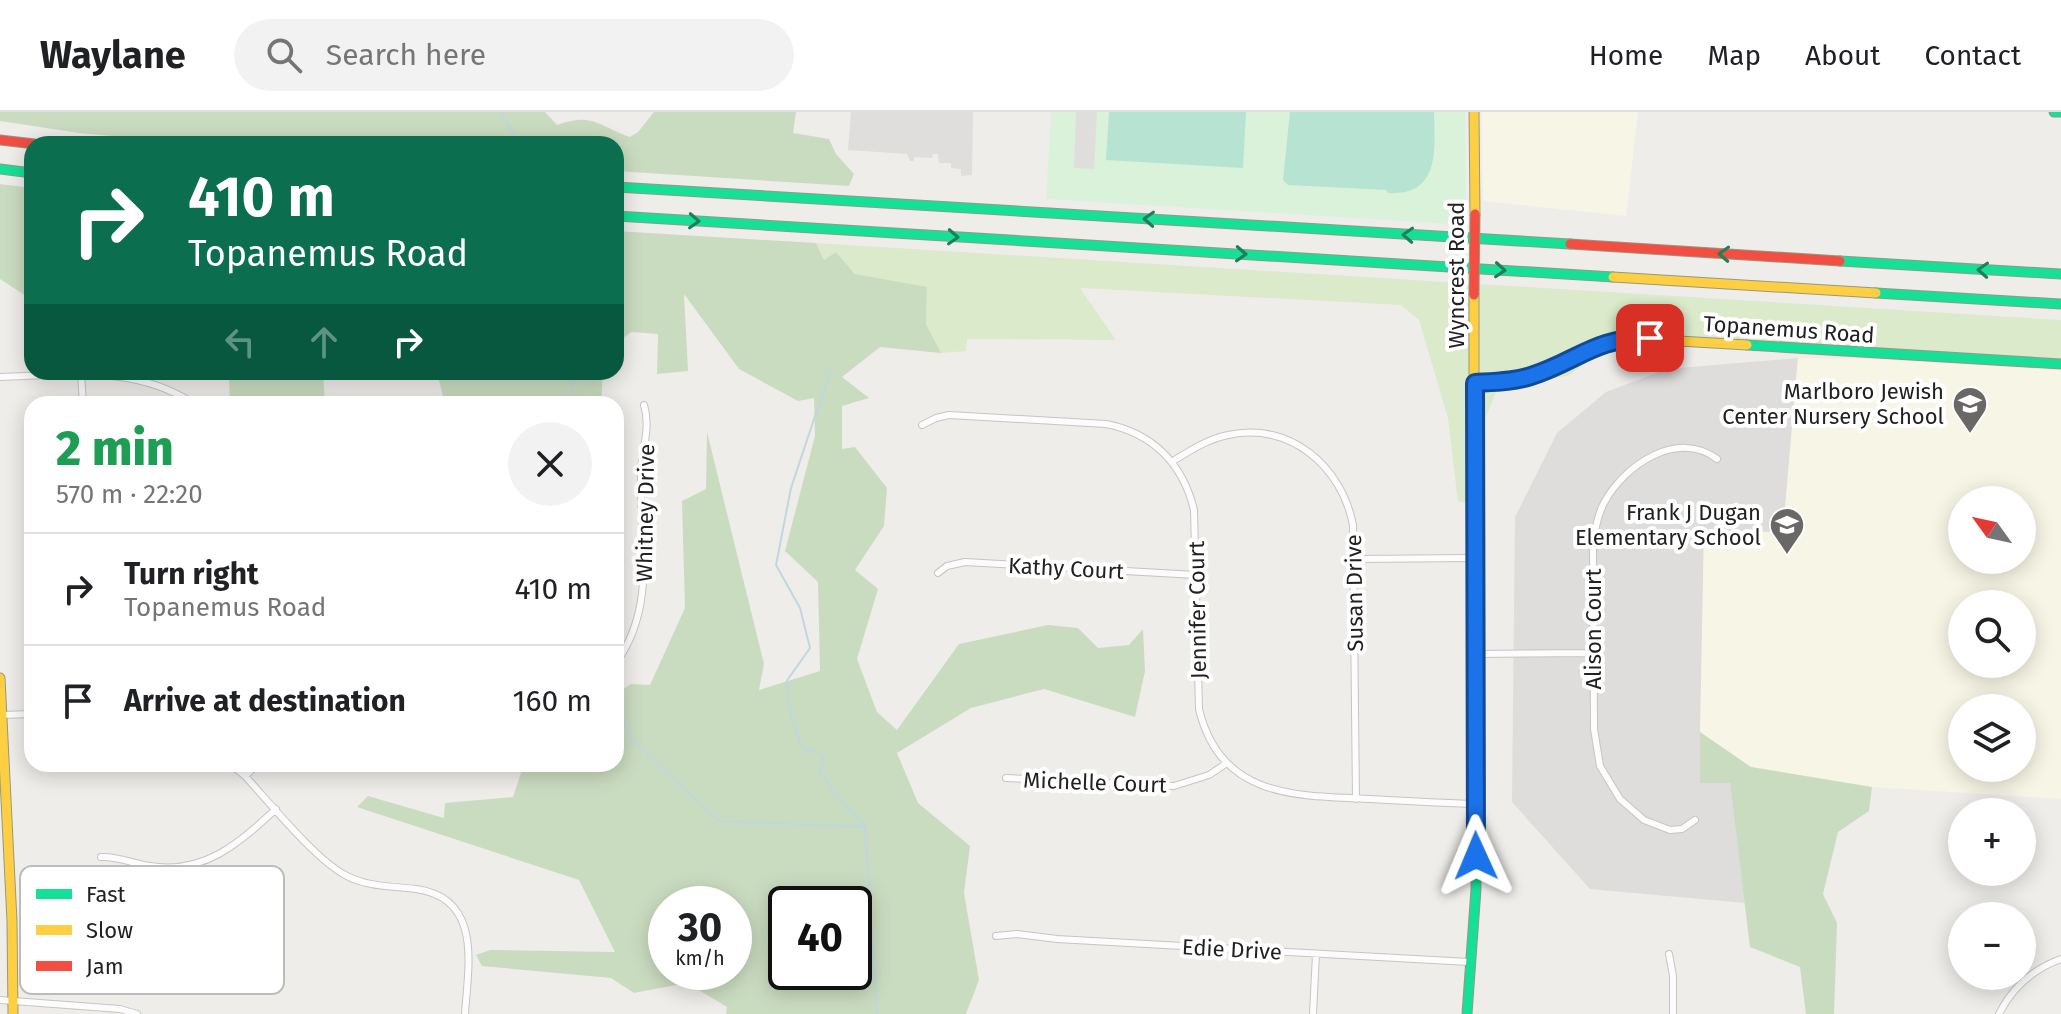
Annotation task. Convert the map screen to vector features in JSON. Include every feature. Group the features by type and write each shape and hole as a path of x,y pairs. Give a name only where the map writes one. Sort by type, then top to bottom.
{"main road":[{"name":"Wyncrest Road","path":"1467,1014 1476,889 1474,112"},
{"path":"2054,112 2061,112"},
{"path":"0,140 24,143"},
{"path":"0,169 24,172"},
{"path":"624,187 2061,274"},
{"path":"624,216 2061,304"},
{"name":"Topanemus Road","path":"1475,383 1531,376 1602,344 1628,338 2061,364"},
{"path":"0,678 13,1014"}],"street":[{"path":"0,377 24,376"},
{"path":"135,380 177,396"},
{"name":"Whitney Drive","path":"624,648 637,624 646,576 641,471 647,416 644,405"},
{"name":"Jennifer Court","path":"922,425 949,415 1106,424 1141,436 1173,461 1188,489 1194,510 1199,709 1207,733 1227,763 1245,778 1267,789 1292,794 1475,804"},
{"name":"Susan Drive","path":"1173,461 1207,442 1235,434 1266,434 1296,444 1323,464 1343,493 1353,525 1356,799"},
{"name":"Alison Court","path":"1695,820 1682,829 1664,829 1632,811 1610,786 1600,766 1595,745 1594,537 1600,512 1611,491 1637,465 1666,451 1697,447 1717,459"},
{"path":"1354,559 1474,558"},
{"name":"Kathy Court","path":"938,573 947,566 965,562 1196,575"},
{"path":"1474,654 1593,653"},
{"path":"2,715 24,714"},
{"name":"Michelle Court","path":"1006,778 1174,786 1196,781 1227,763"},
{"path":"240,772 326,861 344,875 374,885 425,891 453,907 464,923 469,942 465,1014"},
{"path":"245,776 249,772"},
{"path":"168,866 198,864 217,857 238,844 276,809"},
{"path":"101,857 113,856 149,866"},
{"name":"Edie Drive","path":"996,936 1017,934 1071,940 1469,962"},
{"path":"1313,1014 1316,954"},
{"path":"1669,954 1673,976 1673,1014"},
{"path":"1999,1014 2009,996 2028,977 2061,959"},
{"path":"0,1000 120,1009 137,1014"}],"shaded area":[{"path":"851,112 973,112 972,175 961,176 961,169 951,168 951,163 939,163 938,154 933,154 932,158 914,157 914,161 910,161 907,154 848,150"},
{"path":"1076,112 1097,112 1094,169 1074,168"},
{"path":"1482,112 1638,112 1626,216 1483,201"},
{"path":"1798,358 1783,532 1704,532 1700,782 1730,782 1745,903 1590,889 1512,802 1515,517 1557,433 1606,392 1667,369"},
{"name":"Frank J Dugan Elementary School","path":"1798,358 1884,359 2061,369 2061,799 1872,787 1751,767 1700,732 1704,531 1783,532"}],"green space":[{"path":"0,112 545,112 557,125 587,120 630,137 654,112 796,112 793,133 829,139 836,154 854,174 849,186 624,172 624,136 112,136 0,121"},
{"path":"1051,112 1465,112 1466,225 1046,199"},
{"path":"1109,112 1246,112 1243,168 1106,160"},
{"path":"1290,112 1434,112 1435,142 1431,168 1426,179 1405,192 1288,185 1283,180"},
{"path":"0,184 24,187 24,295 0,279"},
{"path":"624,231 816,243 824,260 836,252 855,274 927,287 926,324 941,353 880,347 842,377 869,398 842,406 842,449 855,447 887,488 884,526 855,570 878,589 857,659 877,712 897,730 959,644 1048,625 1078,628 1098,648 1129,645 1143,629 1145,671 1135,717 1044,689 971,708 897,753 918,803 970,846 964,893 979,980 966,1014 726,1014 727,1007 699,990 752,990 752,886 648,886 650,990 634,993 611,978 482,966 476,955 490,950 615,952 579,880 357,807 368,796 444,818 445,803 513,797 521,772 624,772 624,689 631,684 650,685 685,608 682,501 706,489 707,432 764,664 759,690 820,671 818,582 785,551 815,436 814,398 798,401 739,369 684,294 688,371 657,374 658,334 631,332 624,338"},
{"path":"816,243 2061,320 2061,359 1713,338 1677,349 1601,352 1568,376 1499,385 1474,446 1474,503 1458,502 1448,418 1419,320 1401,305 1080,288 1116,340 967,339 966,351 941,353 926,324 927,288 855,274 836,252 824,260"},
{"path":"229,380 324,380 324,396 230,396"},
{"path":"439,380 602,380 602,396 443,396"},
{"path":"1700,732 1751,767 1872,787 1869,811 1838,832 1823,894 1837,923 1834,1014 1806,1014 1800,967 1750,947 1730,783 1700,783"}],"waterway":[{"path":"500,112 515,136"},
{"path":"830,371 791,488 776,565 800,608 810,648 786,682 791,713 802,748 824,755 820,771 865,827"},
{"path":"571,380 572,396"},
{"path":"624,721 634,742 719,821 865,827 877,1014"}],"traffic: fast":[{"path":"2054,112 2061,112"},
{"path":"0,169 24,172"},
{"path":"624,187 1570,244"},
{"path":"624,216 1613,277"},
{"path":"1840,261 2061,274"},
{"path":"1876,293 2061,304"},
{"path":"1747,345 2061,364"},
{"path":"1467,1014 1476,889 1474,401"}],"traffic: slow":[{"path":"1474,112 1475,214"},
{"path":"1613,277 1876,293"},
{"path":"1474,295 1474,401"},
{"path":"1475,383 1511,381 1532,376 1591,349 1628,338 1747,345"},
{"path":"0,678 12,921 13,1014"}],"traffic: jam":[{"path":"0,140 24,143"},
{"path":"1474,295 1475,214"},
{"path":"1570,244 1840,261"}],"place":[{"name":"Marlboro Jewish Center Nursery School","path":"1970,435"},
{"name":"Frank J Dugan Elementary School","path":"1787,556"}],"route":[{"path":"1476,856 1475,383 1531,376 1616,339 1650,338"}]}
